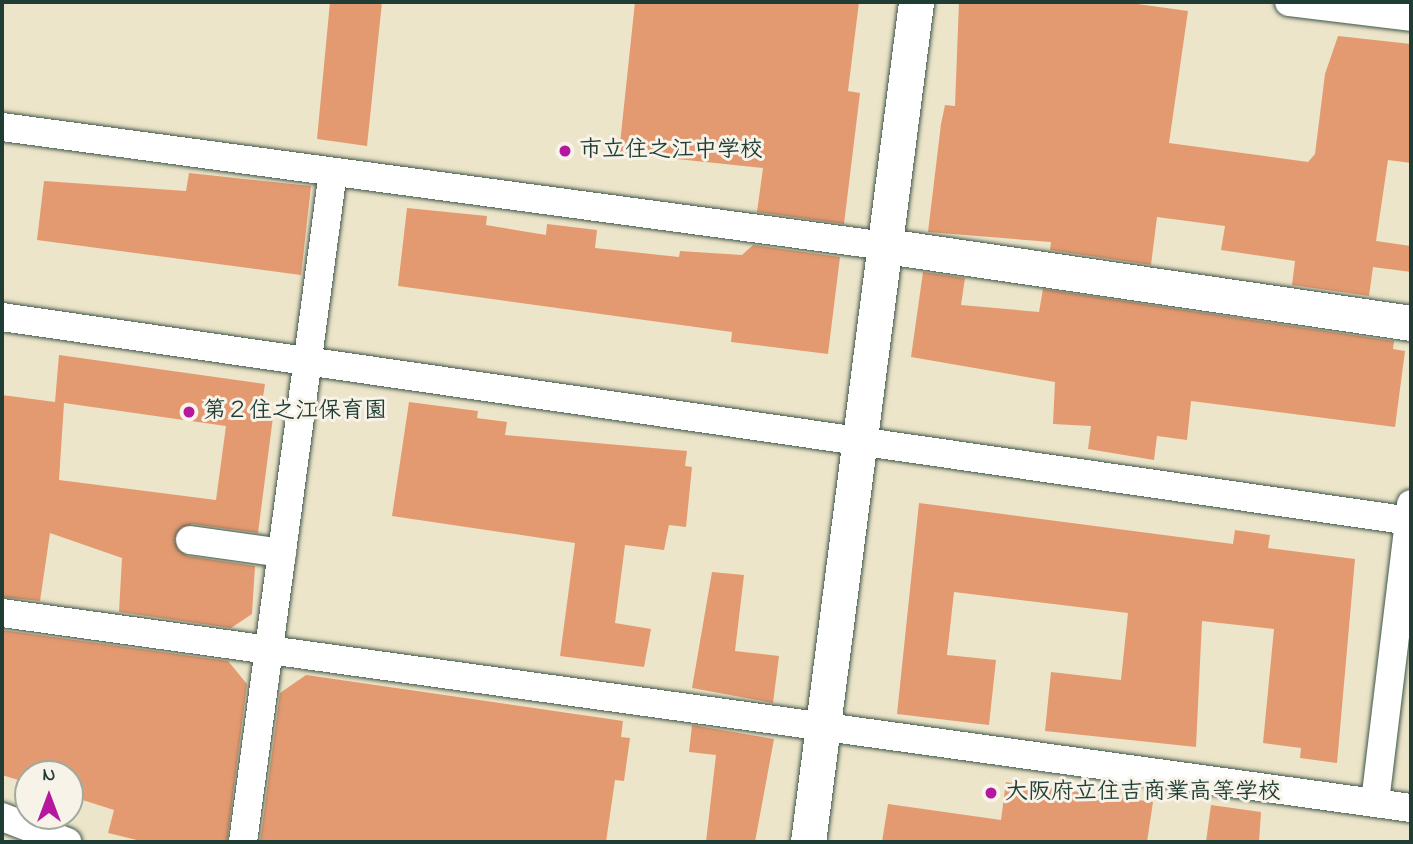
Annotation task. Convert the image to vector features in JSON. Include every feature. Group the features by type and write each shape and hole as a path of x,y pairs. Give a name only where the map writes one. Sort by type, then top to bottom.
{"street":[{"path":"808,842 916,2"},
{"path":"1289,2 1411,17"},
{"path":"2,127 886,246 1411,323"},
{"path":"243,842 333,172"},
{"path":"2,317 1410,515 1375,803"},
{"path":"190,540 282,553"},
{"path":"2,613 1411,808"},
{"path":"2,817 67,842"}],"building":[{"path":"330,2 382,2 367,146 317,139"},
{"path":"635,2 859,2 848,91 860,93 844,224 757,212 763,168 619,153"},
{"path":"959,2 1123,2 1188,11 1169,143 1308,162 1315,154 1325,74 1338,36 1411,44 1411,163 1388,160 1376,241 1411,246 1411,272 1373,267 1369,296 1292,285 1295,261 1221,250 1225,226 1157,217 1151,265 1050,250 1051,242 928,232 945,105 955,106"},
{"path":"189,173 311,186 301,275 37,240 44,181 186,191"},
{"path":"407,208 487,216 486,225 546,235 547,224 597,230 595,248 679,257 680,251 742,255 753,245 840,257 828,354 731,342 732,332 398,286"},
{"path":"923,272 965,278 961,305 1039,312 1043,289 1394,341 1393,349 1405,351 1395,427 1191,401 1187,440 1157,436 1154,460 1088,449 1091,426 1053,424 1055,382 911,357"},
{"path":"59,355 265,384 260,416 273,417 258,533 192,524 174,538 187,556 255,566 252,614 231,628 119,612 122,558 50,533 40,601 2,597 2,395 55,402","holes":["64,403 226,426 216,500 59,480"]},
{"path":"409,402 478,411 477,418 507,422 505,435 687,451 685,466 692,467 686,527 669,525 664,550 625,545 615,623 651,629 644,667 560,656 575,543 392,516"},
{"path":"919,503 1233,544 1235,530 1270,535 1268,548 1355,559 1337,763 1300,758 1301,748 1263,743 1274,629 1202,621 1196,747 1045,731 1051,672 1121,680 1128,613 954,592 947,655 996,660 989,725 897,714"},
{"path":"712,572 744,575 735,651 779,656 773,703 692,688"},
{"path":"2,630 228,661 247,684 227,842 145,842 108,833 114,810 84,800 84,760 14,760 14,779 2,775"},
{"path":"306,675 623,721 621,737 630,738 624,781 615,780 606,842 260,842 280,693"},
{"path":"692,725 774,739 755,842 706,842 716,755 689,752"},
{"path":"1006,782 1153,802 1147,842 882,842 888,804 1001,820"},
{"path":"1211,805 1261,812 1259,842 1206,842"}],"place":[{"name":"市立住之江中学校","path":"565,151"},
{"name":"第２住之江保育園","path":"189,412"},
{"name":"大阪府立住吉商業高等学校","path":"991,793"}]}
